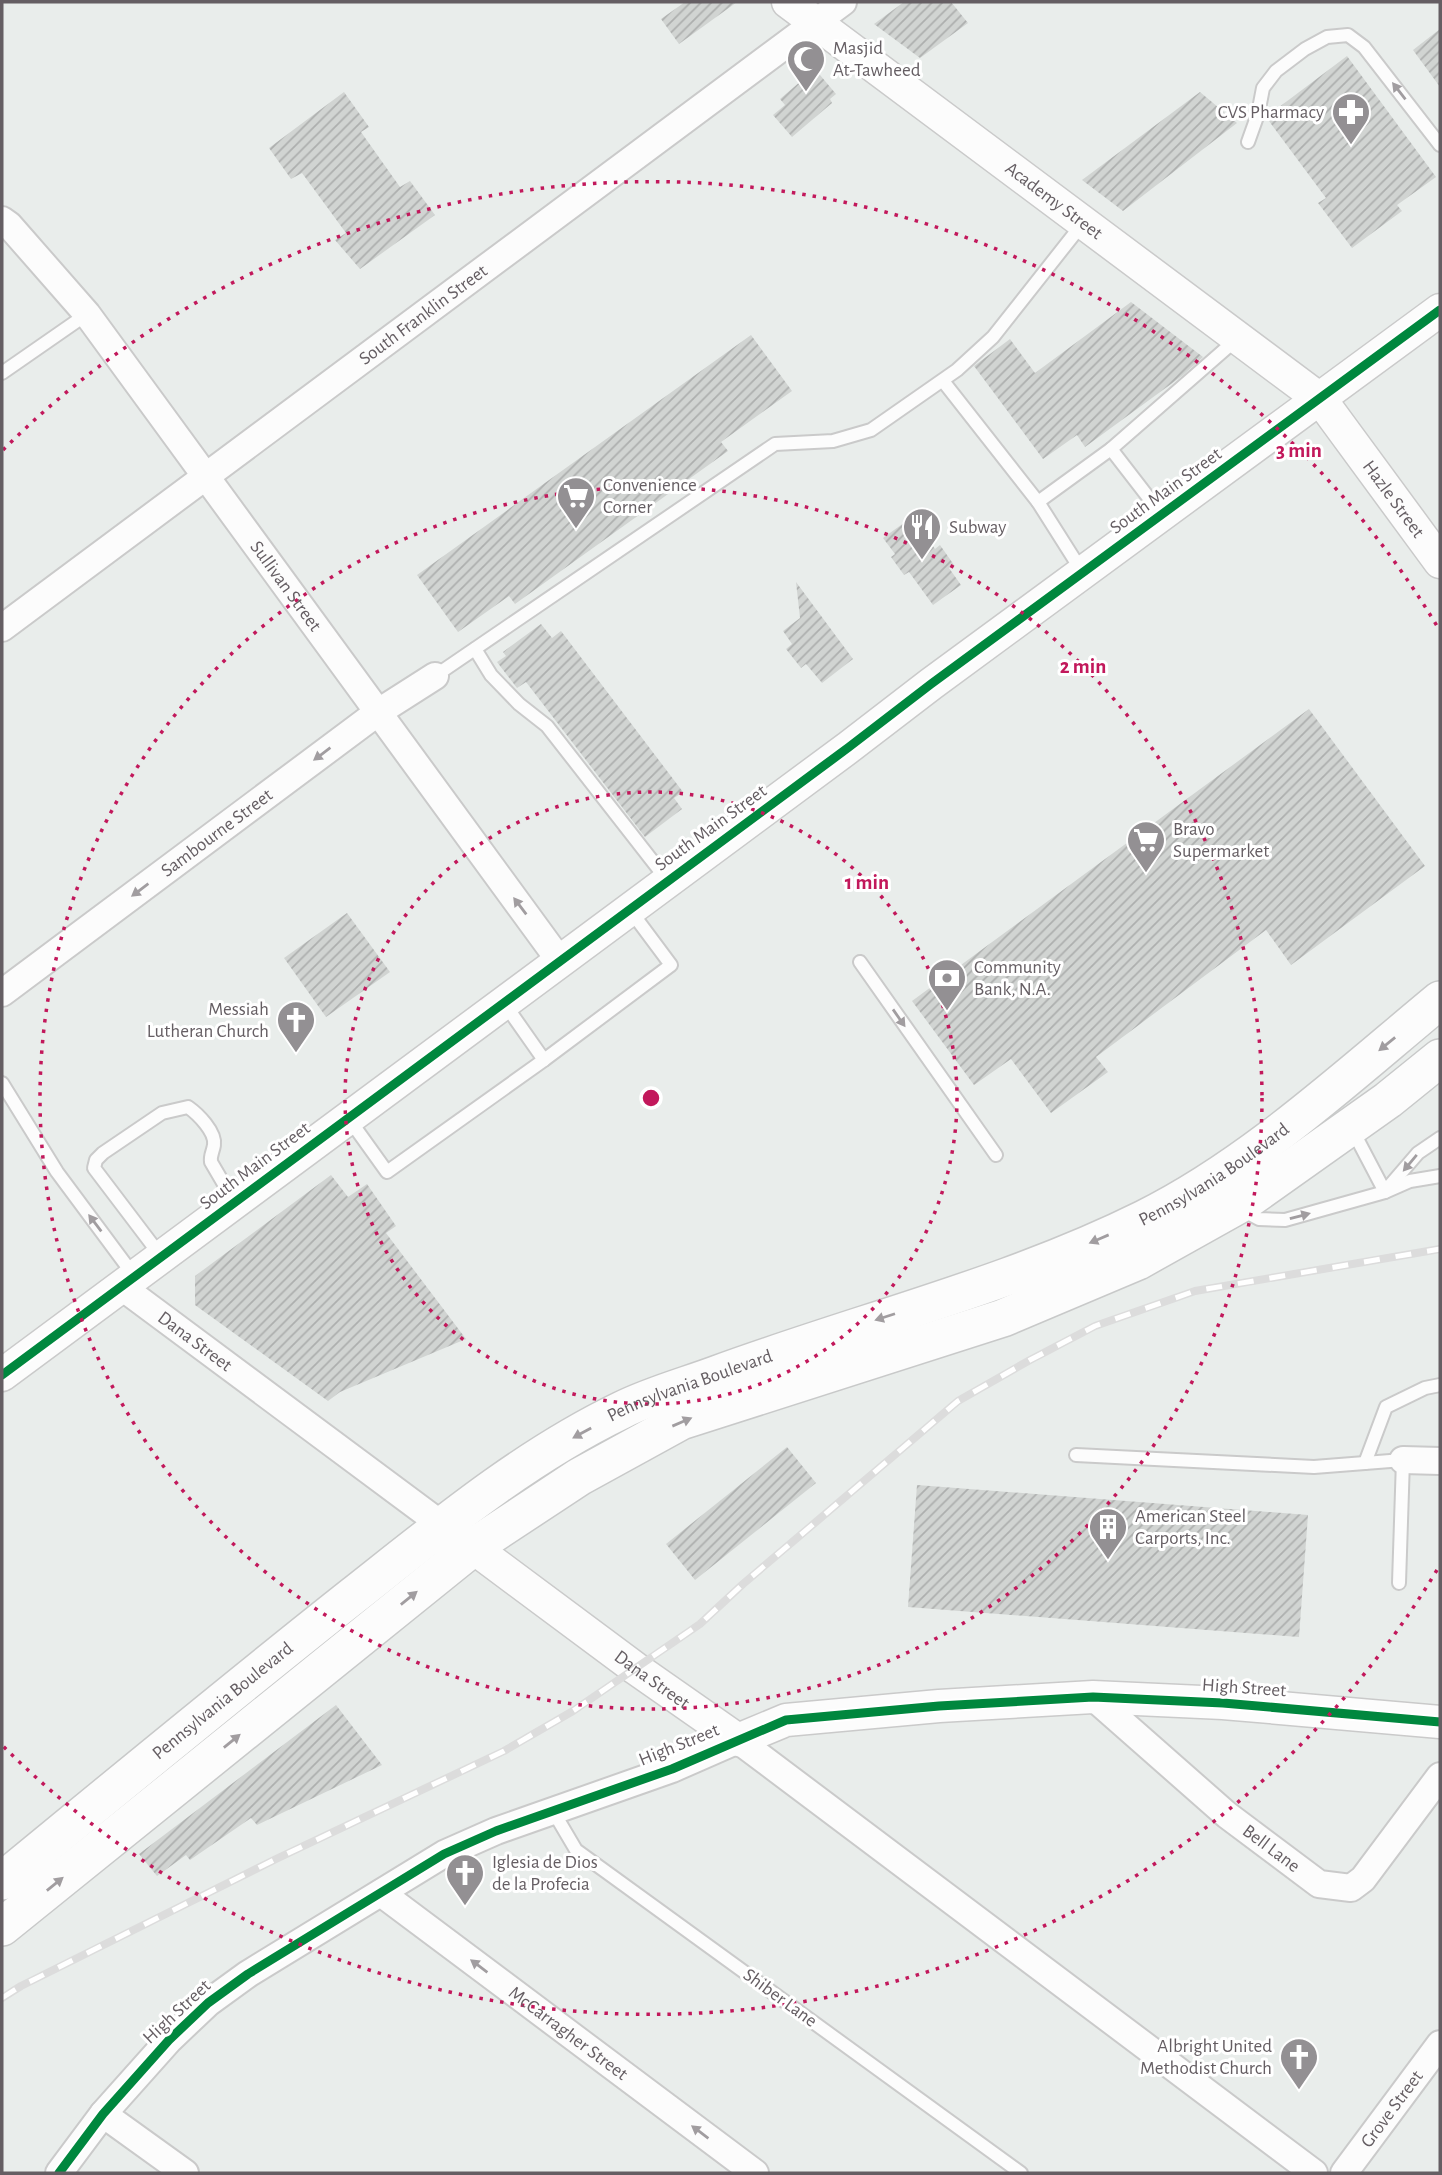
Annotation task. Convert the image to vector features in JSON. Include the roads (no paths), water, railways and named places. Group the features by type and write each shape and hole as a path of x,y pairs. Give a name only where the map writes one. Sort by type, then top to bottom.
{"main road":[{"name":"Pennsylvania Boulevard","path":"2,1881 233,1691 442,1525 534,1460 623,1409 795,1346 1023,1271 1145,1218 1210,1180 1271,1138 1440,1000"},
{"name":"Pennsylvania Boulevard","path":"2,1927 473,1547 579,1477 681,1421 1003,1318 1138,1261 1235,1206 1388,1100 1440,1058"}],"street":[{"name":"Academy Street","path":"788,2 1321,400"},
{"name":"South Franklin Street","path":"2,628 843,2"},
{"name":"Sullivan Street","path":"2,220 87,314 560,961"},
{"name":"South Main Street","path":"2,1375 1440,310"},
{"name":"Hazle Street","path":"1321,400 1440,562"},
{"name":"Sambourne Street","path":"2,993 377,713 435,676"},
{"name":"Dana Street","path":"129,1282 442,1525 635,1668 738,1740 1314,2173"},
{"path":"1403,1460 1440,1461"},
{"name":"High Street","path":"59,2173 103,2114 169,2040 208,2003 248,1974 444,1854 496,1831 672,1769 786,1720 939,1706 1093,1697 1223,1703 1440,1722"},
{"name":"Bell Lane","path":"1093,1697 1227,1815 1319,1884 1351,1888 1363,1879 1440,1776"},
{"name":"McCarragher Street","path":"381,1894 755,2173"},
{"name":"Grove Street","path":"1344,2173 1440,2044"},
{"path":"103,2114 185,2173"}],"lane":[{"path":"1248,142 1258,114 1263,88 1276,71 1305,49 1327,37 1348,35 1364,47 1440,145"},
{"path":"435,676 775,444 833,441 871,430 943,381 993,337 1083,223"},
{"path":"2,373 87,314"},
{"path":"1038,502 1111,449 1238,338"},
{"path":"943,381 1038,502 1083,573"},
{"path":"1111,449 1163,515"},
{"path":"475,649 491,675 519,704 547,726 668,881"},
{"path":"348,1119 387,1172 544,1060 671,965 630,909"},
{"path":"860,962 996,1155"},
{"path":"503,1003 544,1060"},
{"path":"2,1083 129,1282"},
{"path":"162,1258 94,1168 96,1160 103,1153 162,1113 188,1107 209,1129 214,1142 211,1162 235,1203"},
{"path":"1350,1127 1385,1192"},
{"path":"1385,1192 1418,1153 1440,1138"},
{"path":"1235,1206 1259,1219 1285,1220 1385,1192 1410,1181 1440,1176"},
{"path":"1364,1463 1386,1407 1425,1388 1440,1385"},
{"path":"1076,1455 1314,1467 1403,1460 1399,1583"},
{"name":"Shiber Lane","path":"553,1811 576,1850 1021,2173"}],"railway":[{"path":"2,1998 21,1986 276,1859 504,1751 573,1711 700,1624 743,1584 958,1401 1095,1326 1195,1291 1440,1249"}],"place":[{"name":"Masjid At-Tawheed","path":"806,93"},
{"name":"CVS Pharmacy","path":"1351,146"},
{"name":"Convenience Corner","path":"576,530"},
{"name":"Subway","path":"922,561"},
{"name":"Bravo Supermarket","path":"1146,874"},
{"name":"Community Bank, N.A.","path":"947,1012"},
{"name":"Messiah Lutheran Church","path":"296,1054"},
{"name":"American Steel Carports, Inc.","path":"1108,1561"},
{"name":"Iglesia de Dios de la Profecia","path":"465,1907"},
{"name":"Albright United Methodist Church","path":"1299,2091"}]}
